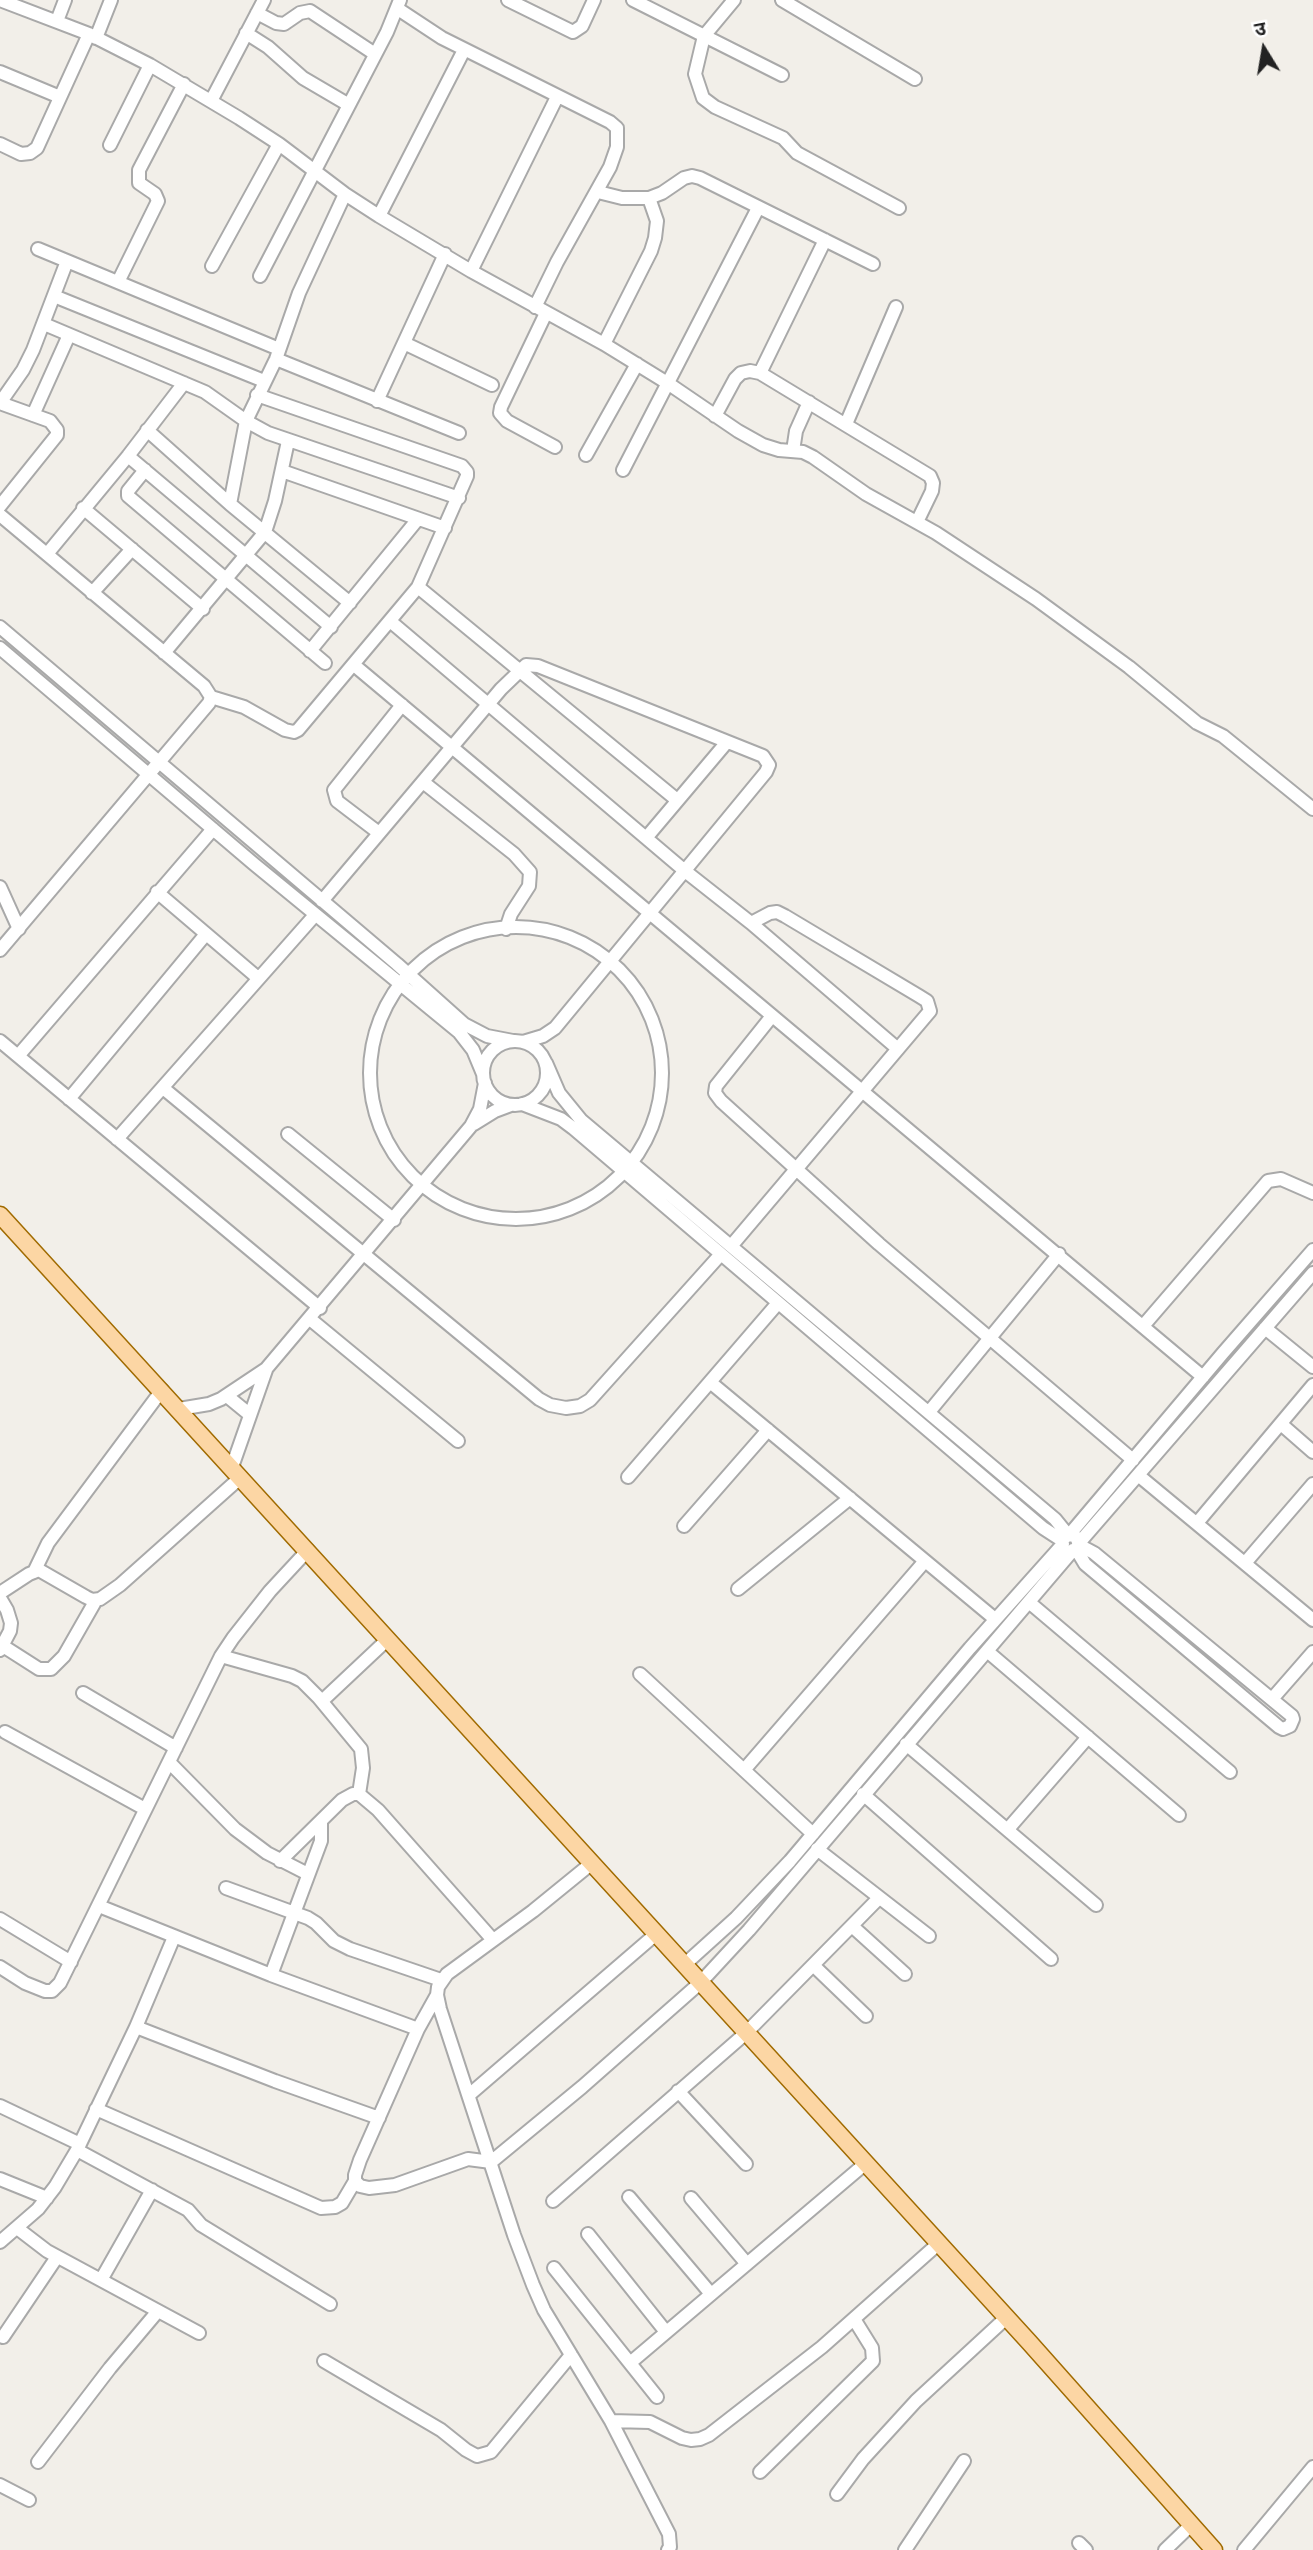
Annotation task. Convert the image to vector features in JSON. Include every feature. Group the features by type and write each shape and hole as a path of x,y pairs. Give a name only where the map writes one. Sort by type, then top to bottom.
{"main road":[{"path":"0,1215 866,2163 1214,2550"}],"street":[{"path":"0,0 22,4 93,36 184,84 279,144 379,216 471,271 604,344 763,445 813,457 866,494 985,564 1107,650 1197,723 1223,736 1313,809"},
{"path":"57,21 65,0"},
{"path":"0,144 22,154 37,148 111,0"},
{"path":"211,101 264,0"},
{"path":"508,0 573,32 582,26 594,0"},
{"path":"633,0 782,75"},
{"path":"734,0 704,36 695,74 700,92 707,103 783,138 797,153 899,208"},
{"path":"782,0 915,79"},
{"path":"260,276 399,5 442,38 610,122 617,128 617,147 598,192 576,227 501,407 500,413 507,421 555,447"},
{"path":"257,13 284,24 300,13 310,11 375,54"},
{"path":"246,33 268,47 303,78 349,105"},
{"path":"379,216 464,50"},
{"path":"110,145 150,65"},
{"path":"0,72 61,97"},
{"path":"118,282 158,201 155,194 139,183 139,170 184,84"},
{"path":"471,271 557,97"},
{"path":"212,266 279,144"},
{"path":"598,192 622,198 649,198 662,193 684,178 700,178 873,264"},
{"path":"230,504 246,421 278,354 303,284 345,194"},
{"path":"604,344 651,251 657,220 649,198"},
{"path":"623,470 758,208"},
{"path":"760,373 825,240"},
{"path":"38,248 278,354 377,401 459,433"},
{"path":"377,401 445,254"},
{"path":"0,506 57,435 55,424 0,403 23,370 44,324 67,261"},
{"path":"54,296 264,381"},
{"path":"846,424 895,307"},
{"path":"44,324 205,392 246,421 288,441 458,498"},
{"path":"33,415 69,335"},
{"path":"404,343 492,385"},
{"path":"586,455 637,364"},
{"path":"715,416 741,373 760,373 930,477 933,483 932,491 917,522"},
{"path":"47,554 184,383"},
{"path":"0,515 204,685 211,697 244,707 285,730 294,732 418,587 446,528 467,472 463,466 257,395"},
{"path":"793,451 796,431 809,402"},
{"path":"147,430 230,504 350,603"},
{"path":"164,653 265,532 288,441"},
{"path":"128,456 331,627"},
{"path":"145,470 128,491 128,496 325,663"},
{"path":"282,471 446,528"},
{"path":"83,508 202,609"},
{"path":"310,651 418,519"},
{"path":"92,593 132,549"},
{"path":"418,587 677,800"},
{"path":"390,621 898,1049"},
{"path":"0,626 322,901 402,978 459,1032 473,1049 495,1098 561,1119 629,1167 732,1245 1055,1519 1071,1543 1086,1564 1279,1727 1283,1729 1290,1726 1292,1716 1272,1699 1094,1553 1071,1543 1042,1528 721,1254 629,1167 568,1107 544,1058 533,1046 487,1036 464,1024 402,978 315,915 0,648"},
{"path":"179,1409 209,1404 227,1396 266,1369 471,1126 481,1109 484,1064 494,1049 543,1037 555,1028 769,765 763,756 530,664 519,669 489,703 322,901"},
{"path":"354,665 1203,1377"},
{"path":"0,950 160,762 209,703 211,697"},
{"path":"379,833 337,801 334,790 402,705"},
{"path":"646,838 727,742"},
{"path":"423,782 514,854 530,872 528,886 511,914 506,929"},
{"path":"18,1056 213,829"},
{"path":"0,887 19,929"},
{"path":"157,892 258,978"},
{"path":"732,1245 930,1011 927,1002 777,912 751,923"},
{"path":"117,1139 315,915"},
{"path":"531,928 559,933 587,945 611,961 634,985 643,999 657,1033 662,1060 660,1105 647,1138 629,1167 610,1188 574,1207 555,1214 522,1219 468,1211 421,1186 392,1154 382,1136 376,1120 370,1086 370,1064 376,1029 384,1008 402,978 424,959 460,937 480,931 506,929 531,928"},
{"path":"69,1099 206,934"},
{"path":"772,1016 724,1074 715,1093 879,1244 1133,1460"},
{"path":"471,1126 495,1111 532,1101 546,1084 548,1074 544,1058 555,1028"},
{"path":"0,1041 320,1308"},
{"path":"163,1088 539,1399 550,1405 566,1408 580,1406 590,1399 721,1254"},
{"path":"288,1134 394,1220"},
{"path":"1143,1326 1268,1181 1282,1179 1313,1193"},
{"path":"355,2181 360,2186 381,2188 468,2159 491,2162 582,2087 700,1983 749,1930 863,1794 1030,1603 1133,1460 1313,1250"},
{"path":"929,1412 1059,1254"},
{"path":"684,1965 736,1918 813,1833 995,1619 1138,1475 1313,1273"},
{"path":"628,1477 778,1303"},
{"path":"310,1319 458,1441"},
{"path":"1265,1328 1313,1367"},
{"path":"96,1600 44,1572 34,1572 2,1592 11,1623 2,1648 39,1669 51,1669 64,1656 96,1600 120,1584 237,1472 249,1414 266,1369"},
{"path":"710,1382 995,1619"},
{"path":"1197,1523 1313,1385"},
{"path":"34,1572 48,1543 162,1390"},
{"path":"227,1396 249,1414"},
{"path":"1280,1424 1313,1452"},
{"path":"684,1526 768,1430"},
{"path":"1138,1475 1313,1620"},
{"path":"1245,1563 1313,1484"},
{"path":"738,1589 850,1497"},
{"path":"0,1967 26,1983 46,1991 57,1987 221,1656 270,1591 307,1550"},
{"path":"744,1770 925,1561"},
{"path":"1030,1603 1230,1772"},
{"path":"322,1701 388,1639"},
{"path":"987,1651 1179,1815"},
{"path":"1272,1699 1313,1652"},
{"path":"221,1656 302,1681 322,1701 360,1749 363,1768 359,1794"},
{"path":"640,1674 813,1833"},
{"path":"83,1693 176,1748"},
{"path":"5,1732 145,1809"},
{"path":"1008,1829 1087,1737"},
{"path":"906,1744 1096,1905"},
{"path":"169,1762 235,1829 280,1861 308,1874"},
{"path":"280,1861 348,1795 359,1794 378,1810 493,1940"},
{"path":"863,1794 1051,1959"},
{"path":"271,1975 321,1840 321,1821"},
{"path":"817,1849 929,1936"},
{"path":"96,2109 321,2208 335,2207 342,2203 355,2181 360,2160 418,2029 438,1995 442,1980 592,1863"},
{"path":"226,1888 316,1923 334,1941 350,1950 442,1980"},
{"path":"553,2201 746,2033 879,1898"},
{"path":"99,1906 271,1975 418,2029"},
{"path":"0,1919 71,1962"},
{"path":"852,1926 905,1974"},
{"path":"469,2095 656,1934"},
{"path":"1,2240 47,2198 79,2147 174,1937"},
{"path":"813,1965 866,2016"},
{"path":"438,1995 440,2009 533,2285 544,2310 611,2421 668,2534 668,2550"},
{"path":"136,2026 275,2081 379,2118"},
{"path":"678,2091 746,2164"},
{"path":"0,2106 79,2147 188,2210 201,2225 330,2304"},
{"path":"630,2363 866,2163"},
{"path":"0,2179 47,2198"},
{"path":"101,2280 152,2190"},
{"path":"629,2197 711,2294"},
{"path":"691,2197 747,2264"},
{"path":"17,2228 57,2257 199,2333"},
{"path":"587,2234 666,2332"},
{"path":"611,2421 650,2422 682,2438 700,2440 799,2365 938,2244"},
{"path":"2,2336 57,2257"},
{"path":"554,2268 657,2397"},
{"path":"38,2462 110,2368 158,2311"},
{"path":"837,2494 863,2459 907,2410 1006,2318"},
{"path":"760,2472 873,2361 872,2348 854,2319"},
{"path":"324,2361 441,2430 477,2456 491,2452 571,2355"},
{"path":"905,2550 964,2461"},
{"path":"1244,2550 1313,2467"},
{"path":"0,2485 29,2500"},
{"path":"1165,2550 1191,2525"}]}
